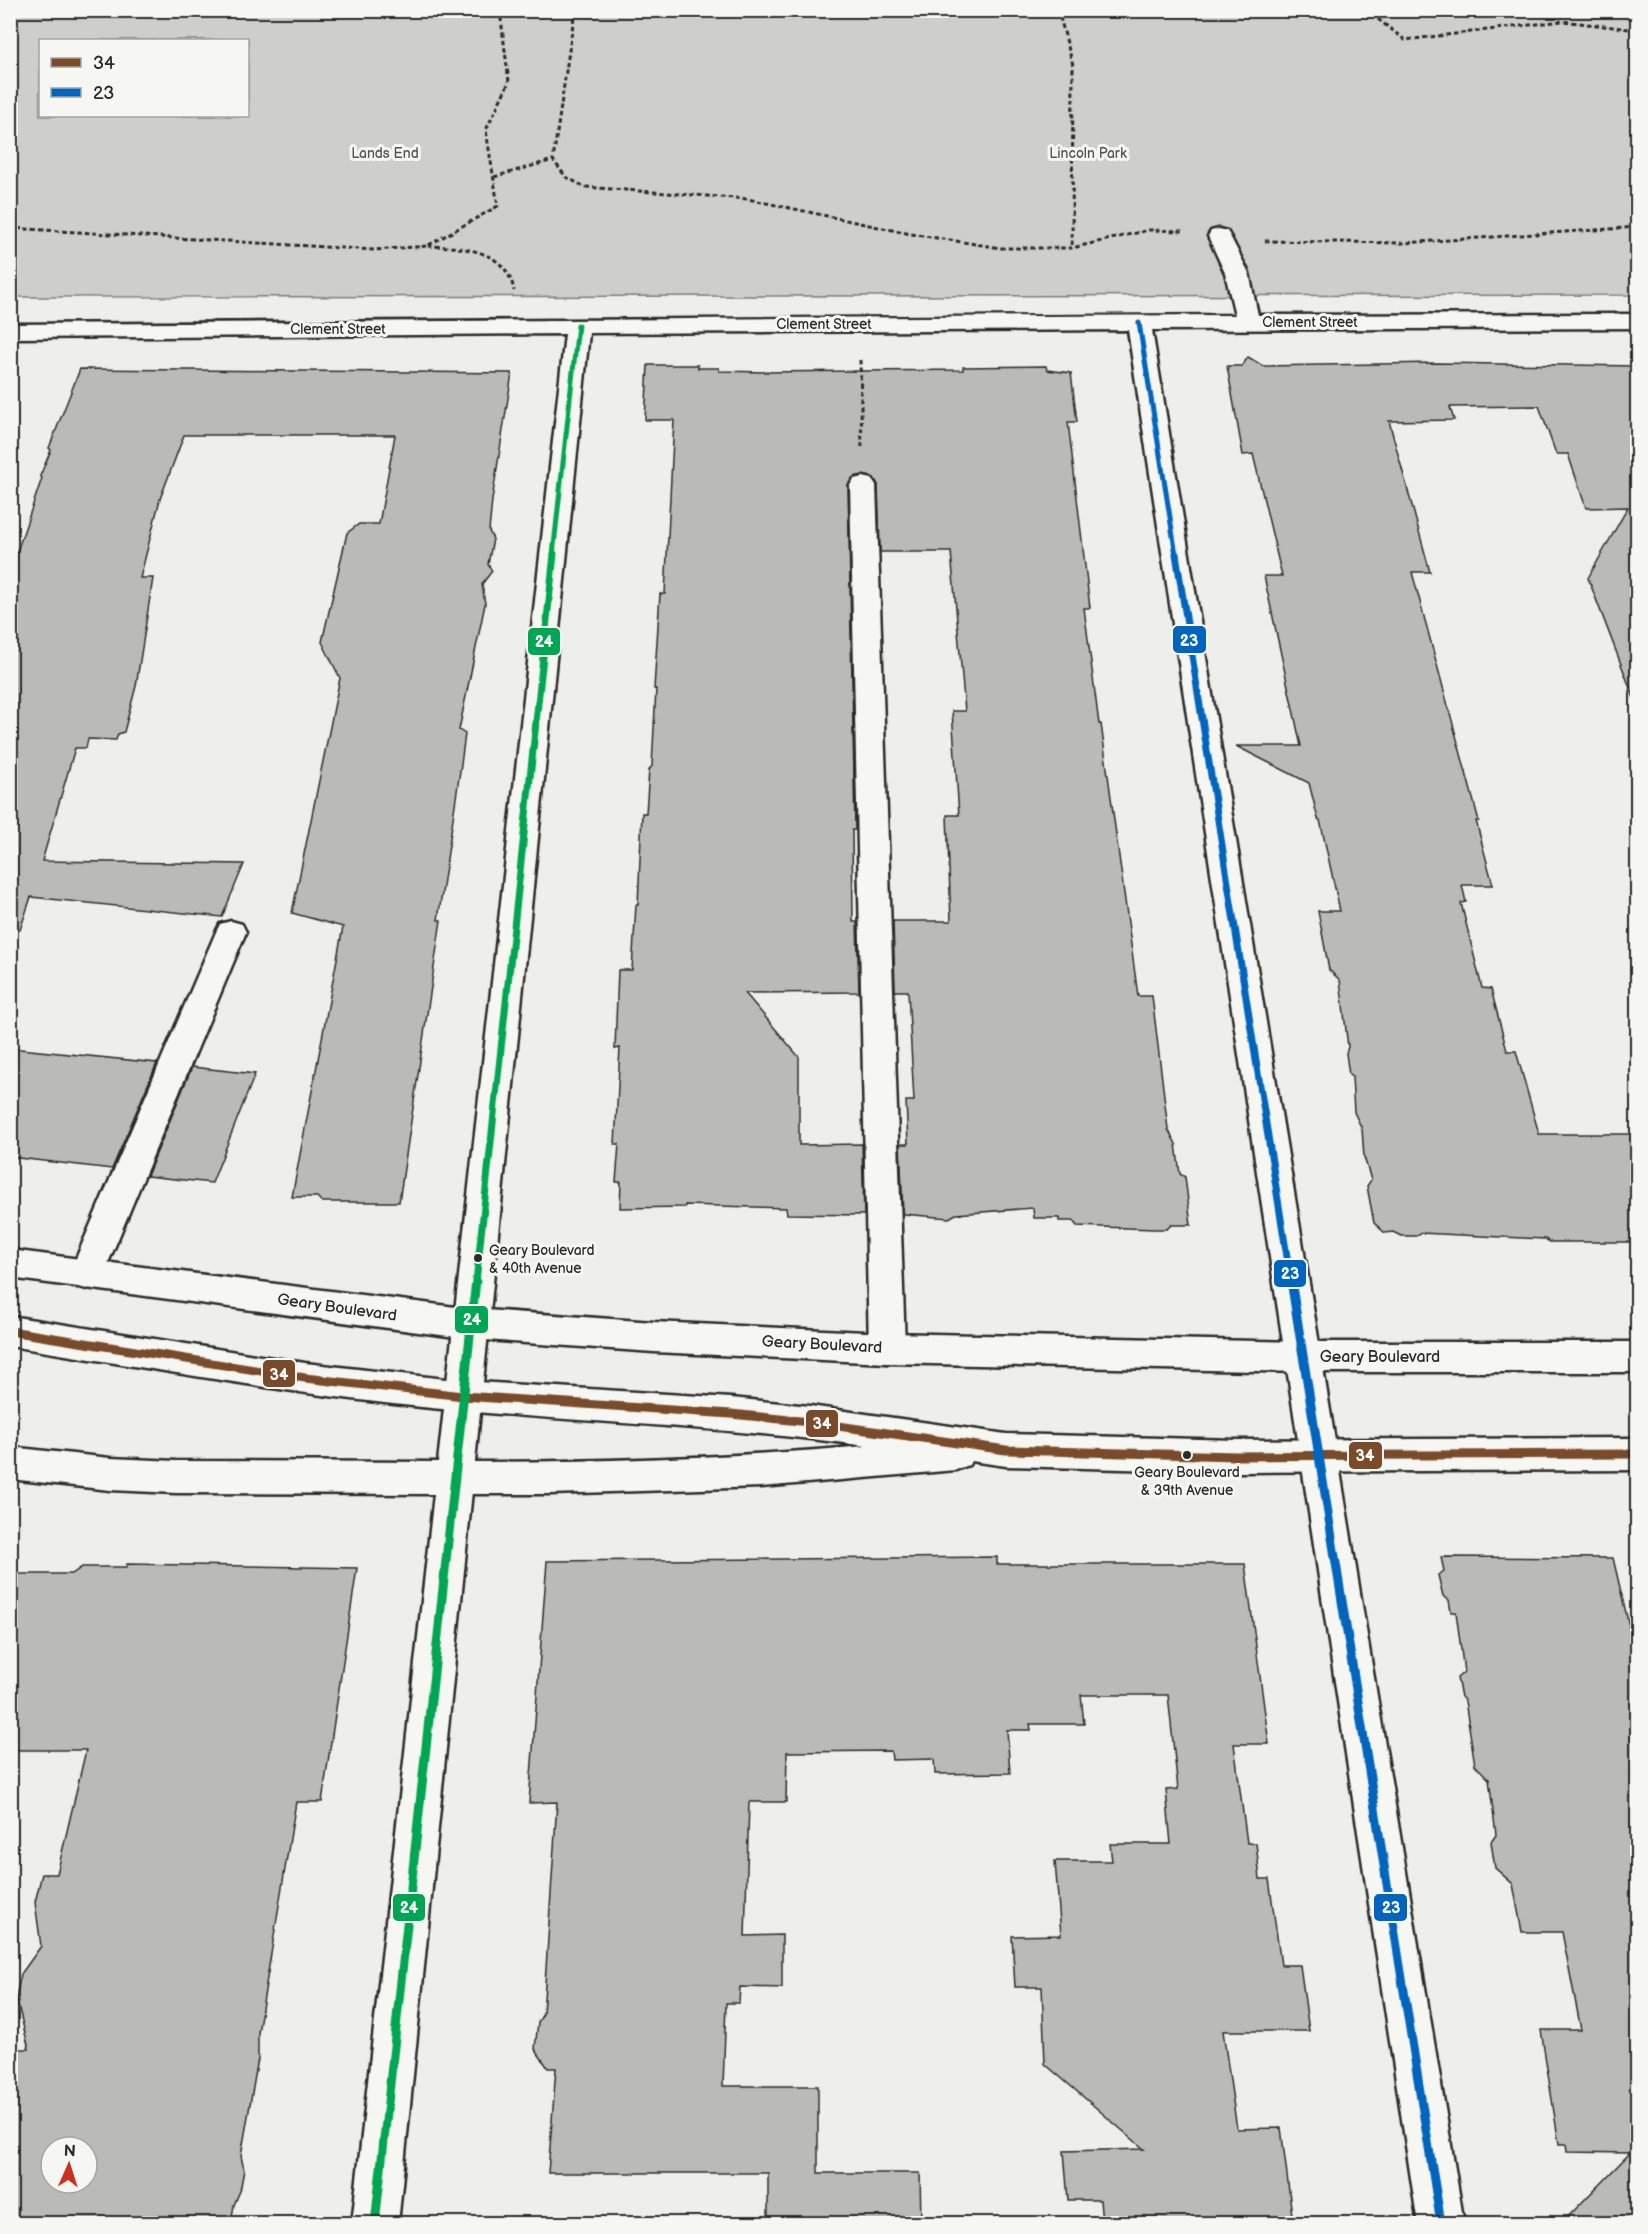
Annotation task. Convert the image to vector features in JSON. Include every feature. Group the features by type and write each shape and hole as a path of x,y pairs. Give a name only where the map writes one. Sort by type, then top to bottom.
{"street":[{"path":"1219,236 1237,273 1248,322"},
{"name":"Clement Street","path":"12,336 578,325 1638,321"},
{"path":"1138,323 1441,2223"},
{"path":"375,2223 578,325"},
{"path":"863,485 887,1348"},
{"path":"86,1275 231,932"},
{"name":"Geary Boulevard","path":"10,1264 471,1324 654,1337 887,1348 1303,1357 1638,1357"},
{"path":"10,1331 305,1378 463,1396 788,1420 908,1434 1006,1450"},
{"path":"10,1463 110,1474 176,1477 550,1478 761,1471 1006,1450 1318,1456 1638,1454"}],"path":[{"path":"427,246 498,206 486,130 509,82 501,19 506,10"},
{"path":"575,10 553,160 559,172 568,180 585,187 748,199 957,243 1001,248 1072,248 1149,230 1170,230 1321,245 1399,243 1638,227"},
{"path":"1058,10 1073,65 1072,248"},
{"path":"1366,10 1405,40 1562,21 1638,30"},
{"path":"494,177 553,160"},
{"path":"10,228 375,250 427,246 473,247 491,256 512,277 514,297"},
{"path":"860,324 863,485"}],"green space":[{"name":"Lincoln Park","path":"10,11 1637,11 1637,295 11,297"}],"building":[{"path":"1248,357 1263,366 1437,363 1638,366 1638,697 1634,698 1588,578 1628,507 1586,508 1568,454 1556,454 1539,406 1450,407 1454,420 1389,421 1430,572 1412,572 1479,821 1476,821 1493,885 1462,885 1466,902 1461,903 1482,988 1491,989 1507,1051 1516,1051 1539,1134 1638,1134 1638,1242 1550,1242 1545,1239 1420,1233 1416,1236 1401,1236 1393,1232 1385,1233 1374,1223 1367,1186 1371,1180 1364,1157 1362,1129 1354,1112 1340,980 1329,970 1318,911 1340,911 1320,820 1309,783 1236,746 1301,746 1264,576 1282,576 1253,454 1243,455 1227,366 1242,366"},
{"path":"648,365 698,365 698,368 719,368 719,371 764,372 963,370 963,367 1046,366 1047,370 1071,373 1077,422 1068,422 1090,608 1084,608 1099,724 1101,724 1138,996 1152,996 1168,1129 1176,1144 1180,1174 1185,1177 1191,1225 1171,1225 1167,1229 1077,1226 1073,1221 1059,1221 1059,1218 1034,1218 1033,1208 956,1214 949,1218 903,1214 900,1144 908,1144 906,1101 914,1101 908,991 895,991 893,921 951,921 947,815 959,815 952,711 965,711 951,552 880,552 878,485 874,478 863,475 854,477 848,485 855,830 852,830 853,922 857,922 859,992 745,993 799,1057 799,1145 862,1144 864,1215 787,1214 786,1208 685,1205 685,1207 620,1208 621,1182 616,1182 619,1144 615,1144 620,1048 615,1049 618,970 632,970 636,905 638,905 642,813 646,813 649,770 652,766 660,594 665,594 674,420 645,420"},
{"path":"80,369 512,373 492,500 489,531 493,539 488,564 492,571 482,584 485,604 459,730 465,734 438,920 441,920 399,1202 322,1202 317,1197 292,1197 343,927 292,913 340,678 322,642 347,533 359,524 379,524 395,435 184,435 160,499 140,578 153,578 136,686 124,732 118,734 116,740 88,739 86,748 75,748 42,861 244,864 222,917 31,897 20,930 10,929 10,572 42,478 40,476 51,450 49,448"},
{"path":"10,1048 157,1063 112,1169 10,1157"},
{"path":"192,1067 255,1074 212,1183 147,1176"},
{"path":"997,1557 997,1564 1245,1564 1269,1744 1234,1744 1247,1843 1256,1843 1260,1879 1269,1879 1281,1965 1300,1965 1309,2031 1223,2031 1237,2129 1281,2128 1293,2223 1102,2223 1100,2200 1068,2200 1064,2151 1144,2149 1045,2064 1042,1987 1015,1987 1012,1936 1061,1935 1055,1861 1112,1861 1110,1844 1171,1844 1166,1790 1178,1789 1168,1695 1081,1695 1084,1724 1030,1724 1031,1730 1007,1730 1010,1773 935,1774 934,1759 892,1760 891,1751 787,1752 786,1802 749,1802 745,1936 782,1935 782,1988 740,1987 739,2003 726,2003 723,2086 818,2086 818,2173 920,2173 921,2223 768,2223 768,2173 548,2173 556,2068 548,2068 535,2049 538,2022 543,2014 557,1802 529,1803 547,1561"},
{"path":"1441,1557 1613,1558 1638,1664 1638,2223 1562,2223 1630,2153 1567,2152 1566,2144 1559,2144 1541,2030 1581,2030 1562,1932 1522,1932 1513,1884 1495,1868 1491,1842 1496,1835 1489,1779 1475,1765 1465,1701 1461,1697 1457,1678 1464,1672 1456,1612 1451,1612 1449,1600 1443,1596 1438,1575 1444,1571"},
{"path":"127,1564 357,1568 322,1802 296,1802 258,2033 258,2059 241,2156 244,2170 231,2223 10,2223 10,2049 29,2049 16,1997 21,1974 41,1946 35,1902 42,1874 57,1874 86,1750 10,1750 10,1574 72,1574 82,1567 126,1567"}],"transit line":[{"name":"23","path":"1139,323 1441,2224"},
{"name":"24","path":"375,2224 578,325"},
{"name":"34","path":"10,1331 305,1378 463,1396 731,1414 810,1422 1006,1450 1236,1456 1638,1454"}],"place":[{"name":"Geary Boulevard & 40th Avenue","path":"478,1258"},
{"name":"Geary Boulevard & 39th Avenue","path":"1187,1455"}],"park label":[{"name":"Lands End","path":"385,153"}]}
